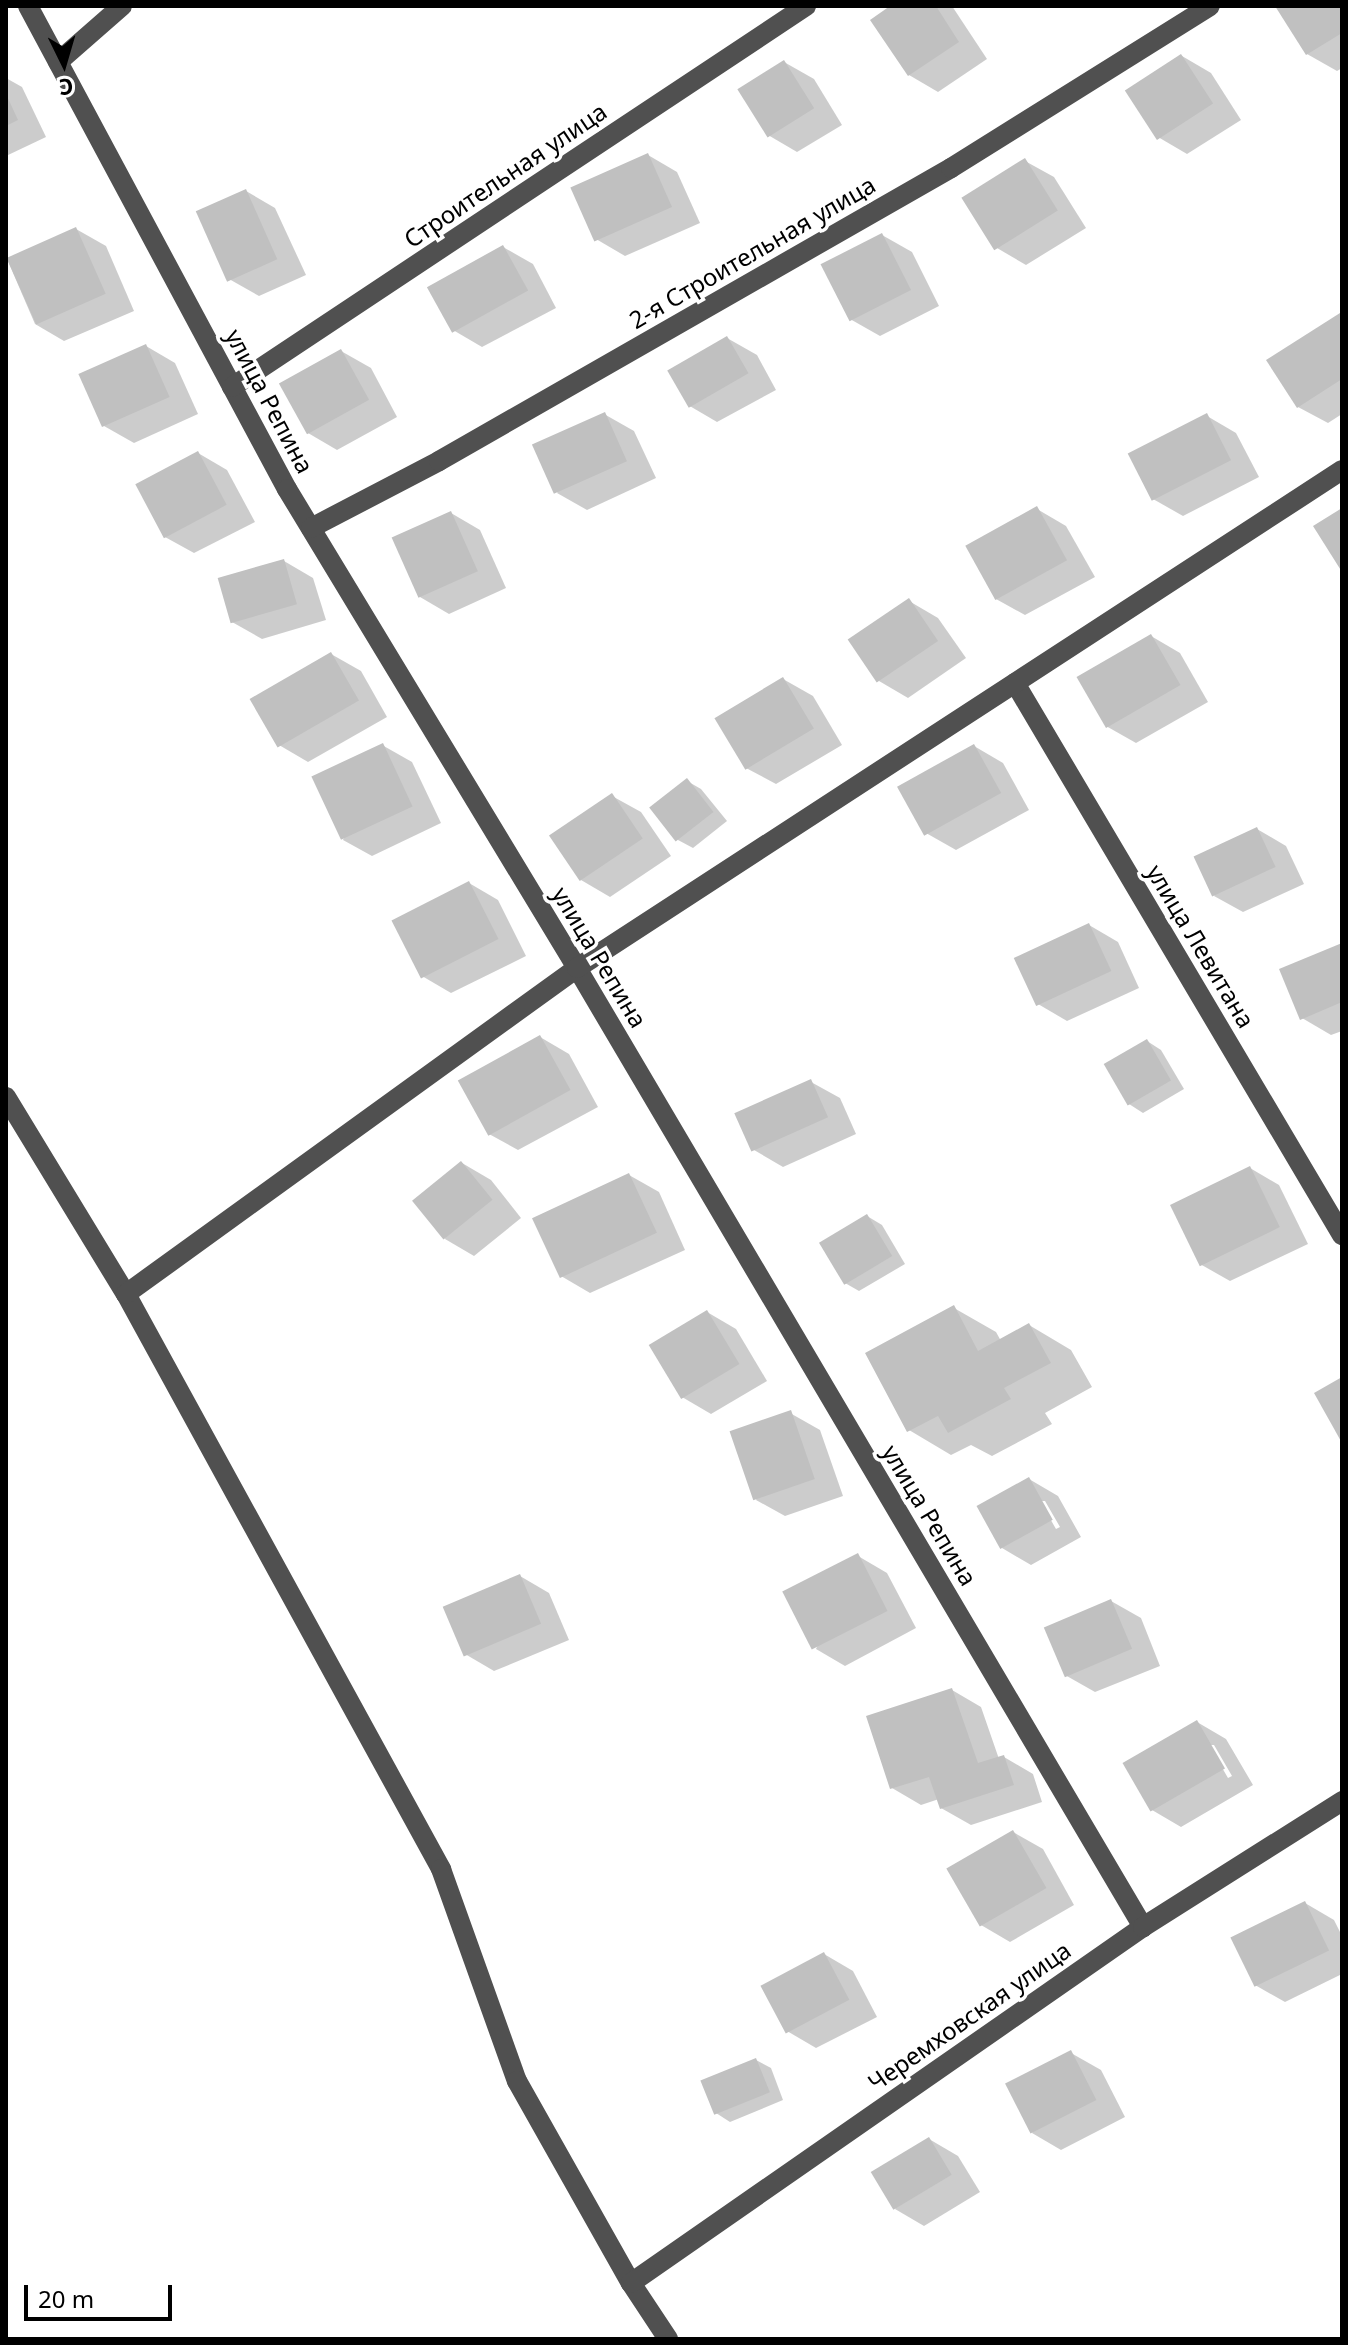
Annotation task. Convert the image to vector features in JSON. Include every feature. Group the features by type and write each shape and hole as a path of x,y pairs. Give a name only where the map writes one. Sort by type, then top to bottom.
{"street":[{"name":"улица Репина","path":"28,6 311,528 577,968 1143,1927"},
{"path":"58,62 122,6"},
{"name":"Строительная улица","path":"232,387 806,6"},
{"name":"2-я Строительная улица","path":"311,528 439,461 951,168 1210,6"},
{"path":"126,1294 577,968 1342,470"},
{"name":"улица Левитана","path":"1015,683 1342,1235"},
{"path":"6,1097 126,1294 441,1869 517,2081 631,2283 668,2339"},
{"name":"Черемховская улица","path":"631,2283 1143,1927 1342,1801"}],"building":[{"path":"890,6 936,6 959,42 908,76 870,20"},
{"path":"1275,6 1342,6 1342,33 1306,55"},
{"path":"1181,54 1213,103 1157,140 1125,90"},
{"path":"784,60 814,108 768,137 737,89"},
{"path":"6,94 18,120 6,126"},
{"path":"648,153 672,207 594,241 570,188"},
{"path":"1025,158 1058,211 994,250 961,198"},
{"path":"246,189 277,259 227,282 196,211"},
{"path":"76,227 106,294 36,325 7,258"},
{"path":"882,233 911,290 850,321 821,264"},
{"path":"503,245 528,290 452,333 427,287"},
{"path":"1340,313 1342,379 1297,408 1266,360"},
{"path":"727,336 749,373 689,408 667,370"},
{"path":"146,344 170,397 102,427 78,374"},
{"path":"341,349 369,400 307,434 279,383"},
{"path":"605,412 627,461 554,494 532,445"},
{"path":"1207,413 1231,460 1152,501 1128,453"},
{"path":"198,451 227,505 164,538 135,484"},
{"path":"1037,506 1067,560 995,600 965,546"},
{"path":"1342,508 1342,572 1313,526"},
{"path":"451,511 478,571 418,598 392,537"},
{"path":"284,559 297,604 231,623 218,578"},
{"path":"909,598 938,641 877,682 848,639"},
{"path":"1151,634 1180,685 1106,728 1077,677"},
{"path":"331,652 359,700 278,747 250,699"},
{"path":"783,677 814,728 745,770 714,718"},
{"path":"383,743 413,806 341,840 311,776"},
{"path":"974,744 1001,793 924,836 897,787"},
{"path":"687,778 713,812 676,841 649,808"},
{"path":"612,793 643,839 580,881 549,835"},
{"path":"1257,827 1276,867 1212,896 1194,857"},
{"path":"469,881 499,939 421,978 391,920"},
{"path":"1089,923 1111,971 1036,1006 1014,958"},
{"path":"1342,943 1342,1002 1300,1020 1279,969"},
{"path":"540,1035 571,1090 488,1136 458,1081"},
{"path":"1147,1039 1171,1081 1128,1106 1104,1064"},
{"path":"811,1079 828,1117 751,1152 734,1113"},
{"path":"461,1161 492,1200 444,1240 412,1201"},
{"path":"1250,1166 1280,1227 1200,1266 1170,1205"},
{"path":"629,1173 657,1233 560,1278 532,1218"},
{"path":"867,1214 892,1256 844,1285 819,1243"},
{"path":"954,1305 978,1351 1029,1323 1051,1363 1004,1388 1011,1399 948,1433 938,1416 907,1432 865,1353"},
{"path":"707,1310 739,1364 681,1399 649,1345"},
{"path":"1342,1377 1342,1443 1314,1393"},
{"path":"791,1410 815,1479 753,1500 730,1431"},
{"path":"1029,1477 1053,1520 1000,1549 977,1506"},
{"path":"858,1553 888,1611 812,1650 782,1592"},
{"path":"520,1574 541,1624 464,1657 443,1607"},
{"path":"1111,1599 1132,1649 1065,1677 1044,1628"},
{"path":"952,1688 978,1763 1004,1755 1014,1785 940,1809 929,1777 890,1789 866,1716"},
{"path":"1197,1720 1225,1768 1151,1811 1123,1763"},
{"path":"1013,1830 1046,1888 980,1927 946,1868"},
{"path":"1305,1901 1329,1950 1255,1987 1230,1937"},
{"path":"824,1952 849,2000 786,2033 760,1986"},
{"path":"1071,2050 1096,2100 1030,2133 1005,2084"},
{"path":"756,2058 770,2092 714,2115 700,2080"},
{"path":"929,2137 952,2175 893,2210 871,2172"}]}
